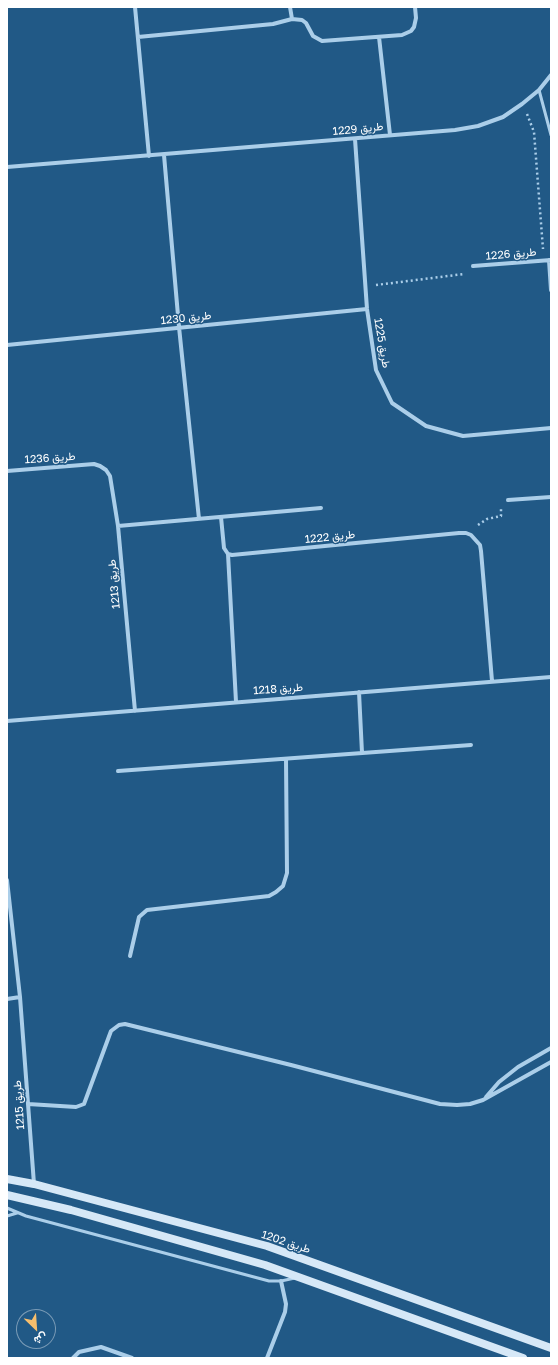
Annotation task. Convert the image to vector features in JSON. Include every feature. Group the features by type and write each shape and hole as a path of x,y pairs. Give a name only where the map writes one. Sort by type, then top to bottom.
{"street":[{"path":"135,7 148,156"},
{"path":"290,7 292,19"},
{"path":"138,37 273,24 292,19 302,20 306,23 314,36 322,41 402,35 411,31 416,23 415,7"},
{"path":"379,37 390,134"},
{"name":"طريق 1229","path":"7,167 356,139 390,134 455,130 478,126 503,116 522,104 539,90 551,75"},
{"name":"طريق 1225","path":"356,139 367,310 376,370 392,403 426,426 463,436 551,428"},
{"path":"164,155 179,327 199,519"},
{"path":"548,260 551,290"},
{"name":"طريق 1226","path":"473,266 548,260"},
{"name":"طريق 1230","path":"7,345 179,327 367,310"},
{"name":"طريق 1236","path":"7,470 94,464"},
{"name":"طريق 1213","path":"94,464 106,470 112,483 118,526 135,711"},
{"path":"508,500 551,497"},
{"path":"118,526 321,508"},
{"path":"221,517 224,548 228,554 236,702"},
{"name":"طريق 1222","path":"228,554 242,555 459,532 471,535"},
{"path":"471,535 480,545 482,551 492,681"},
{"name":"طريق 1218","path":"7,721 551,676"},
{"path":"359,692 362,753"},
{"path":"118,771 471,745"},
{"path":"130,956 139,917 147,910 269,896 283,886 286,880 286,759"},
{"name":"طريق 1215","path":"7,880 20,997 34,1184"},
{"path":"7,999 20,997"},
{"path":"28,1104 76,1107 84,1104 111,1031 119,1025 125,1024 440,1104 470,1104 483,1100 551,1062"},
{"path":"483,1100 499,1082 518,1067 551,1048"},
{"name":"طريق 1202","path":"7,1179 34,1184 267,1246 551,1348"},
{"path":"7,1195 108,1220 265,1265 523,1358"},
{"path":"267,1358 285,1312 286,1300 282,1281"},
{"path":"73,1358 79,1352 101,1347 132,1358"}],"lane":[{"path":"539,90 551,135"},
{"path":"7,1208 17,1213 269,1281 290,1280 298,1277"},
{"path":"7,1216 17,1213"}],"path":[{"path":"522,104 534,132 548,260"},
{"path":"365,286 466,274 473,266"},
{"path":"471,535 480,523 487,519 502,516 500,501 508,500"}]}
